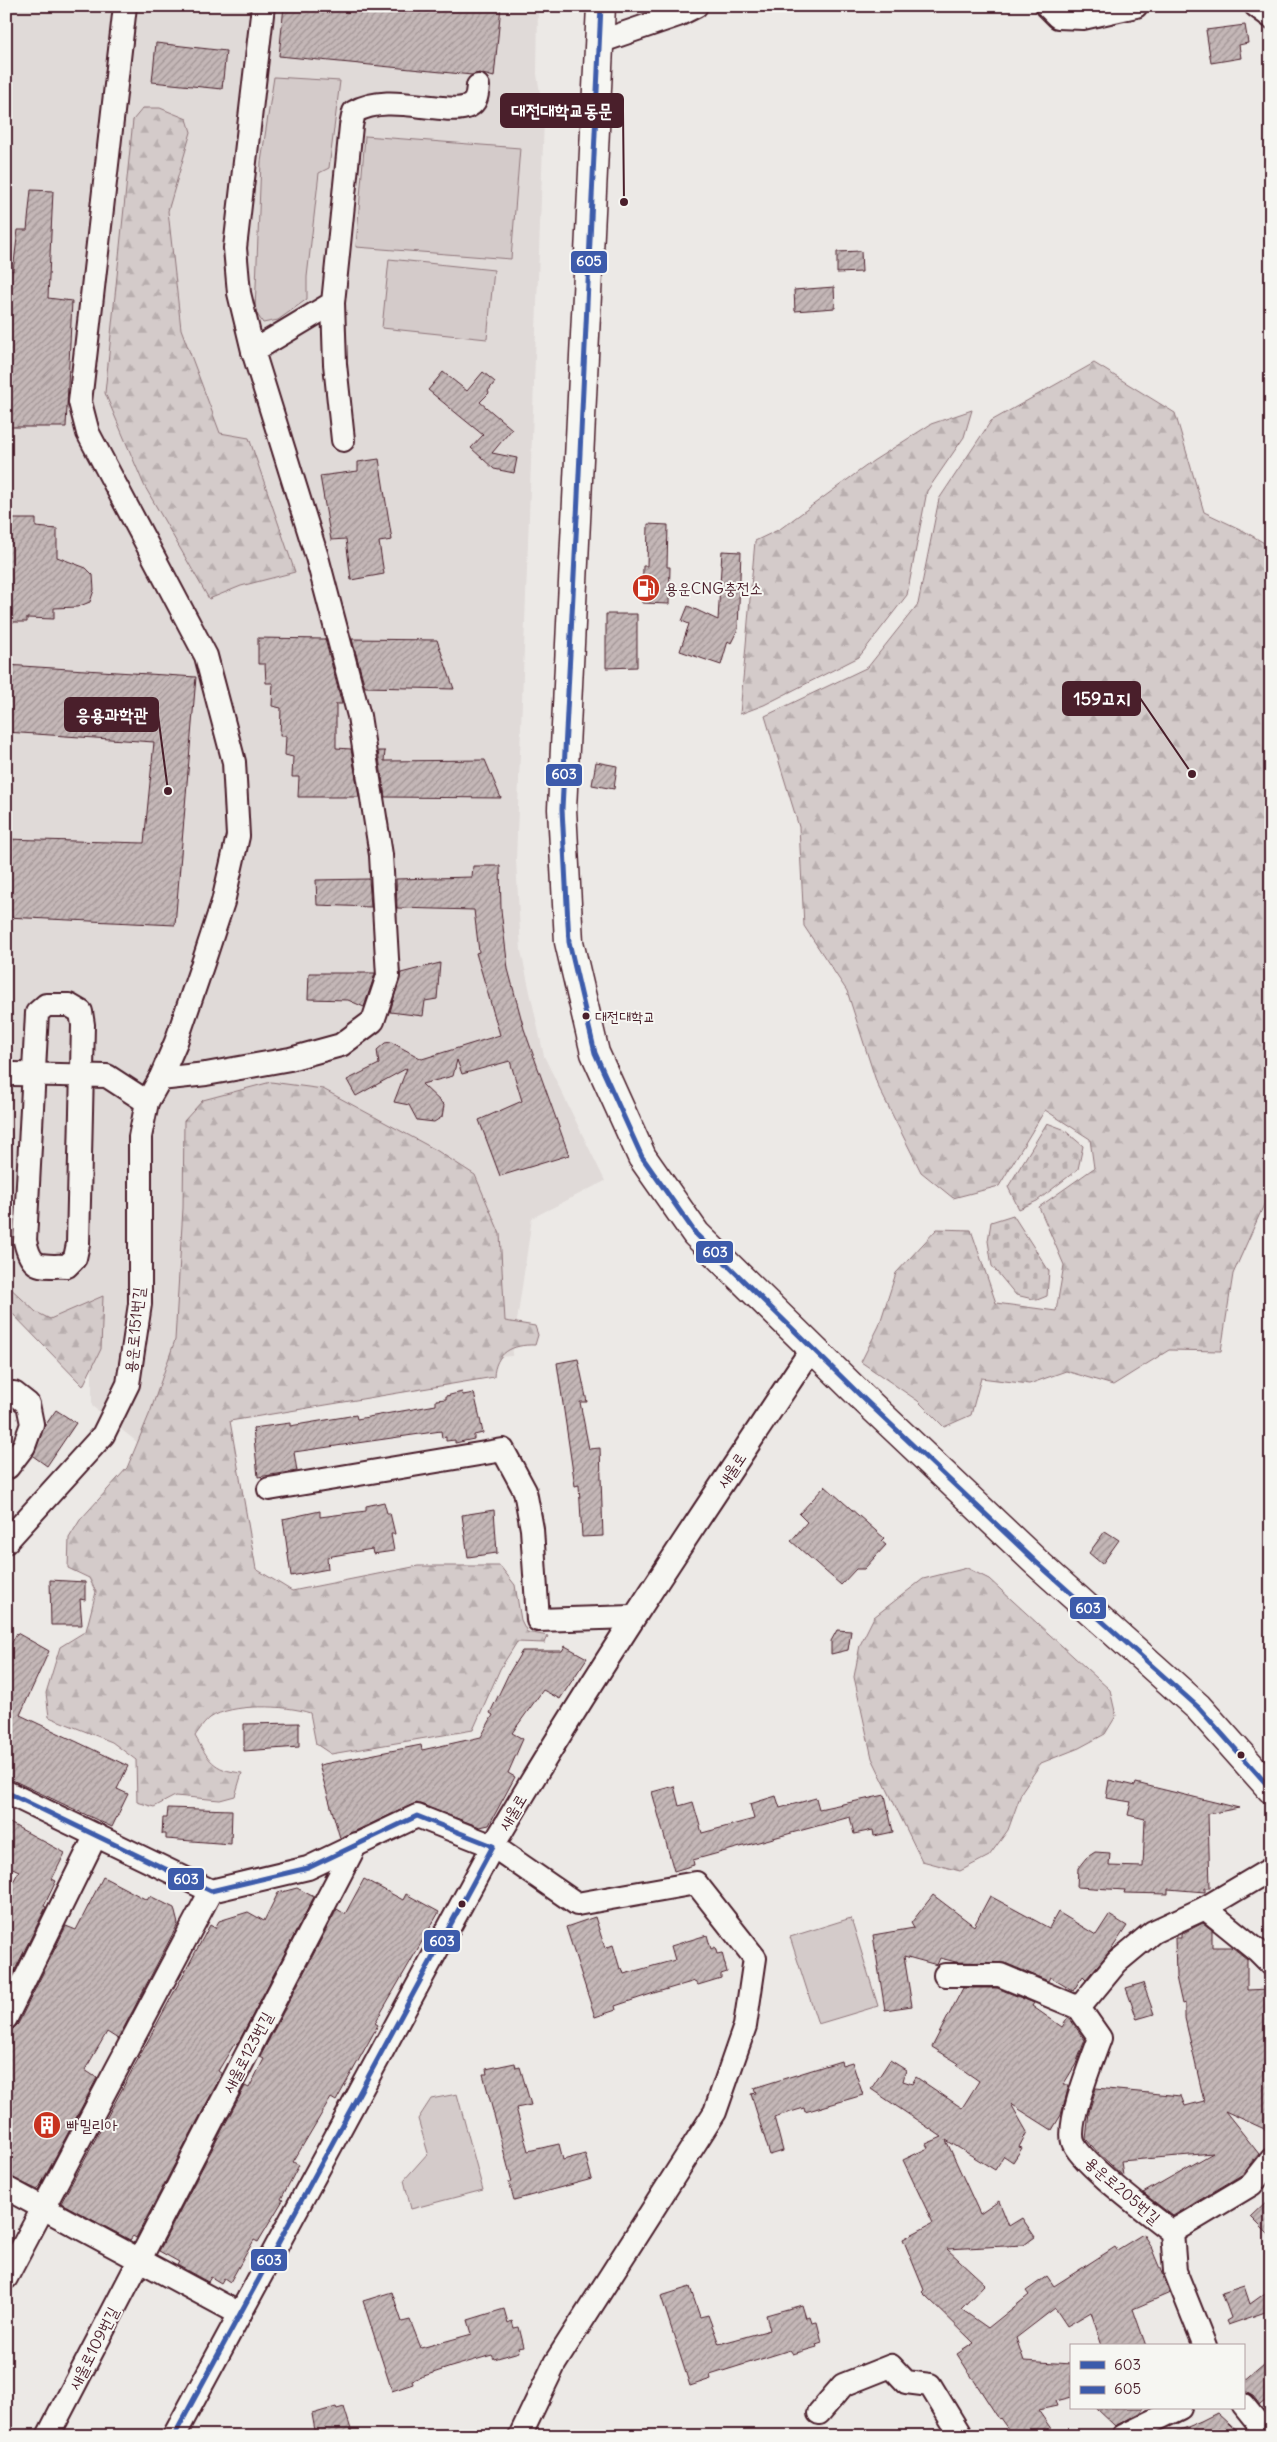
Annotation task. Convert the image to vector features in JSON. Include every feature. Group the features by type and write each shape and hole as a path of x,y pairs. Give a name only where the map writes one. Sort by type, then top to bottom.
{"main road":[{"path":"601,6 562,809 569,942 595,1053 642,1157 696,1234 862,1397 1036,1562 1198,1707 1271,1789"}],"street":[{"name":"용운로151번길","path":"6,1542 102,1435 128,1384 138,1313 140,1136 147,1102 160,1079 176,1042 223,902 238,836 234,762 206,656 88,433 80,402 125,6"},
{"path":"160,1079 206,1074 290,1059 341,1045 373,1021 388,976 381,855 359,716 317,557 253,351 239,292 235,248 262,6"},
{"path":"599,42 678,15 696,6"},
{"path":"1047,6 1058,17 1083,18 1136,6"},
{"path":"1256,6 1271,17"},
{"path":"344,440 335,364 333,302 354,112 366,105 384,103 454,109 468,106 476,99 478,86"},
{"path":"253,351 333,302"},
{"path":"46,1005 69,1005 81,1012 82,1075 78,1244 75,1258 67,1266 37,1265 28,1258 25,1241 23,1074 38,1013 46,1005"},
{"path":"23,1074 107,1076 147,1102"},
{"name":"새울로","path":"174,2436 493,1846 632,1617 813,1347"},
{"path":"6,1393 14,1393 28,1404 32,1424 24,1446 7,1469"},
{"path":"269,1489 503,1450 525,1491 532,1529 538,1620 632,1617"},
{"path":"6,1792 211,1891 308,1868 417,1816 493,1846 577,1904 696,1883 755,1958 745,2026 715,2112 555,2363 520,2436"},
{"path":"6,2018 96,1836"},
{"name":"새울로123번길","path":"139,2259 356,1844"},
{"path":"945,1975 1000,1975 1079,2008 1117,1962 1153,1932 1205,1908 1271,1869"},
{"path":"6,2278 211,1891"},
{"path":"1205,1908 1258,1951 1271,1964"},
{"name":"용운로205번길","path":"1079,2008 1100,2038 1072,2126 1073,2142 1086,2161 1172,2232 1175,2271 1204,2344"},
{"name":"용운로205번길","path":"1172,2232 1252,2184 1271,2160"},
{"path":"6,2188 240,2314"},
{"name":"새울로109번길","path":"48,2436 139,2259"},
{"path":"819,2413 843,2385 891,2366 906,2382 930,2385 961,2436"},
{"path":"1244,2406 1268,2436"},
{"path":"1123,2436 1176,2410"}],"shaded area":[{"path":"6,6 538,6 537,74 544,119 516,860 521,951 544,1056 605,1181 532,1218 512,1356 269,1373 142,1446 92,1406 92,1368 6,1289"}],"green space":[{"path":"274,77 340,81 329,168 319,173 307,277 307,299 278,320 263,323 255,311 261,162"},
{"path":"143,108 160,108 187,119 191,132 168,211 181,329 220,433 249,438 295,572 241,586 209,599 144,485 105,393 133,120"},
{"path":"365,136 520,148 511,259 356,247"},
{"path":"389,259 494,270 487,339 382,328"},
{"path":"1094,363 1175,413 1204,512 1244,531 1271,547 1271,1189 1233,1274 1221,1351 1169,1350 1113,1385 1066,1371 1029,1384 981,1378 971,1415 944,1427 918,1401 861,1362 879,1326 896,1273 937,1229 971,1230 996,1303 1056,1311 1064,1265 1039,1207 1094,1168 1090,1139 1045,1110 999,1186 953,1198 921,1172 877,1084 847,991 804,926 799,827 765,716 868,667 918,604 939,499 991,421"},
{"path":"972,410 964,437 927,491 907,595 859,657 764,705 740,714 755,541 780,529 873,461 931,424"},
{"path":"271,1082 323,1089 436,1150 475,1175 500,1234 505,1321 535,1326 538,1335 535,1345 512,1348 501,1356 495,1369 494,1377 230,1421 256,1569 292,1591 418,1566 500,1566 515,1585 521,1620 527,1632 548,1636 545,1643 517,1642 500,1669 473,1730 331,1754 316,1744 310,1713 288,1708 259,1707 219,1713 210,1718 195,1736 212,1762 232,1772 242,1773 235,1796 220,1800 175,1796 154,1807 137,1802 136,1760 112,1742 49,1717 46,1693 60,1647 86,1631 96,1592 89,1578 68,1568 69,1538 80,1520 127,1468 151,1410 175,1340 183,1208 184,1121 203,1100"},
{"path":"1047,1123 1063,1129 1083,1146 1078,1169 1037,1201 1019,1209 1008,1187"},
{"path":"1013,1215 1049,1271 1047,1296 1037,1300 1016,1295 992,1266 988,1241 991,1222"},
{"path":"6,1284 36,1312 50,1319 103,1296 101,1349 83,1386 6,1307"},
{"path":"967,1568 989,1579 1110,1690 1116,1716 1105,1734 1079,1748 1041,1763 1022,1791 1008,1830 989,1856 960,1871 922,1861 872,1758 854,1677 860,1645 874,1617 923,1579"},
{"path":"851,1918 878,2006 818,2024 790,1937"},
{"path":"457,2094 483,2190 411,2209 404,2180 428,2153 418,2119 431,2099"}],"building":[{"path":"284,6 501,6 494,77 479,73 472,75 279,56"},
{"path":"1245,25 1248,43 1239,45 1241,58 1211,63 1206,30"},
{"path":"156,43 226,51 222,89 152,82"},
{"path":"31,190 53,191 48,298 72,301 66,427 6,427 6,270 13,271 18,230 27,230"},
{"path":"861,251 862,272 837,273 837,252"},
{"path":"834,287 835,308 795,311 794,290"},
{"path":"443,372 467,391 483,372 495,382 488,391 489,393 480,402 512,429 492,453 517,458 514,473 494,469 471,448 483,435 428,390"},
{"path":"379,459 392,540 379,542 384,574 351,580 346,539 331,540 320,476 358,471 358,462"},
{"path":"6,519 36,519 36,527 57,529 57,557 86,568 93,575 94,590 90,602 77,607 54,608 54,619 27,618 27,622 6,622"},
{"path":"648,524 668,525 667,567 670,567 669,604 642,603 643,566 647,566"},
{"path":"722,551 741,552 738,629 731,643 728,641 721,665 680,651 689,624 682,621 688,606 718,620"},
{"path":"606,614 637,614 637,667 606,668"},
{"path":"258,638 325,639 342,704 336,704 336,748 351,749 359,797 298,797 299,777 292,777 293,757 285,755 286,736 280,736 281,708 272,706 273,683 266,683 265,664 258,664"},
{"path":"352,639 437,640 454,689 365,687"},
{"path":"6,665 196,677 175,925 6,917 6,839 144,843 154,742 6,732"},
{"path":"378,751 385,751 384,761 485,760 501,798 385,797"},
{"path":"596,762 617,766 614,789 592,785"},
{"path":"473,866 500,866 501,910 508,969 524,1029 569,1155 500,1176 479,1120 522,1101 510,1061 462,1074 457,1060 453,1076 422,1084 444,1105 442,1117 434,1122 417,1120 409,1105 394,1102 407,1068 356,1096 347,1080 379,1064 377,1050 385,1043 391,1042 422,1059 500,1035 476,953 479,952 474,910 397,908 396,879 472,877"},
{"path":"369,879 371,907 317,905 316,880"},
{"path":"440,963 437,999 425,1001 423,1016 390,1012 401,973"},
{"path":"309,973 375,974 364,1007 348,1000 308,999"},
{"path":"578,1359 587,1402 580,1402 589,1449 600,1448 603,1536 582,1537 579,1485 575,1486 557,1363"},
{"path":"462,1392 463,1395 474,1393 483,1433 474,1435 474,1439 455,1443 455,1440 446,1441 446,1437 442,1438 441,1431 294,1452 297,1471 258,1477 253,1428 290,1423 290,1426 356,1415 357,1419 436,1405 436,1400 446,1399 446,1396"},
{"path":"56,1410 76,1423 47,1466 33,1456 44,1427"},
{"path":"825,1486 884,1538 881,1541 886,1545 864,1569 856,1569 841,1585 791,1541 807,1522 799,1514"},
{"path":"384,1502 387,1513 390,1513 395,1534 391,1534 394,1551 373,1554 372,1549 327,1557 328,1569 291,1576 283,1519 320,1511 320,1517 366,1511 366,1506"},
{"path":"494,1510 497,1553 468,1557 462,1515"},
{"path":"1105,1531 1119,1540 1102,1564 1089,1553"},
{"path":"50,1580 85,1582 85,1600 80,1599 82,1625 51,1625"},
{"path":"837,1630 851,1631 848,1650 831,1654 831,1641"},
{"path":"17,1633 49,1651 20,1715 128,1766 117,1789 128,1794 112,1827 6,1777 6,1654"},
{"path":"565,1646 587,1658 560,1699 543,1690 512,1733 523,1739 508,1773 515,1777 489,1825 480,1827 416,1803 340,1838 319,1765 421,1745 422,1750 481,1737 493,1715 490,1713 509,1673 522,1651 562,1651"},
{"path":"299,1723 299,1747 244,1751 244,1724"},
{"path":"1109,1780 1135,1786 1136,1783 1239,1808 1208,1814 1210,1888 1205,1888 1205,1892 1168,1889 1168,1894 1124,1893 1125,1890 1077,1887 1078,1868 1086,1858 1095,1852 1110,1853 1109,1866 1143,1867 1145,1819 1128,1815 1131,1802 1106,1798"},
{"path":"674,1786 679,1806 693,1802 702,1833 754,1819 750,1804 776,1796 780,1808 816,1798 819,1809 885,1795 893,1832 874,1836 873,1830 854,1834 850,1817 693,1860 694,1865 674,1871 652,1792"},
{"path":"168,1808 232,1810 231,1844 166,1839 166,1834 162,1834 163,1818 167,1818"},
{"path":"6,1821 65,1853 52,1879 56,1881 44,1906 46,1907 6,1988 6,1895 19,1871 6,1865"},
{"path":"103,1877 147,1900 150,1896 174,1908 178,1924 118,2039 107,2032 85,2070 97,2078 38,2190 6,2175 6,2031 13,2029 18,2024 66,1926 76,1930"},
{"path":"364,1879 403,1900 406,1894 439,1912 375,2023 378,2025 336,2101 331,2098 293,2162 299,2165 281,2199 283,2200 258,2242 254,2240 230,2282 224,2278 221,2283 211,2277 208,2282 177,2265 179,2262 159,2251 245,2086 249,2088 264,2059 260,2057 337,1909 345,1914"},
{"path":"297,1888 314,1897 237,2045 235,2043 218,2071 222,2074 136,2238 133,2236 130,2240 61,2203 210,1925 215,1928 219,1921 248,1912 264,1921 278,1893"},
{"path":"933,1895 974,1926 990,1896 1049,1928 1058,1912 1096,1935 1109,1915 1127,1926 1111,1950 1086,1979 1083,1976 1073,1991 1050,1977 1048,1981 1005,1963 956,1962 940,1958 937,1965 904,1956 912,2006 885,2010 873,1935 914,1928 911,1923"},
{"path":"595,1917 605,1948 613,1945 620,1969 622,1968 624,1974 675,1960 671,1946 707,1935 711,1949 715,1947 717,1954 722,1953 727,1972 721,1974 721,1978 698,1985 695,1981 615,2006 616,2010 595,2017 566,1927"},
{"path":"1203,1923 1212,1930 1212,1947 1232,1947 1247,1959 1247,1990 1270,1989 1271,2132 1225,2111 1259,2154 1243,2174 1173,2216 1143,2193 1213,2153 1121,2161 1123,2176 1086,2139 1089,2112 1096,2088 1181,2096 1185,2106 1204,2101 1185,2018 1185,2003 1182,2004 1176,1977 1175,1938 1181,1938 1181,1934"},
{"path":"1143,1983 1154,2014 1137,2019 1126,1988"},
{"path":"963,1988 997,1988 1034,2003 1032,2006 1062,2027 1068,2018 1070,2019 1085,2040 1076,2064 1063,2085 1069,2085 1061,2115 1052,2130 1011,2104 1027,2132 1019,2147 1022,2148 1013,2162 1004,2156 995,2170 946,2140 980,2214 999,2201 1009,2226 1022,2218 1035,2237 1024,2245 947,2249 985,2284 961,2309 988,2328 1029,2295 1026,2291 1047,2276 1054,2286 1115,2247 1117,2250 1143,2234 1151,2247 1170,2293 1133,2309 1145,2344 1101,2344 1091,2312 1067,2326 1055,2308 1016,2338 1024,2361 1070,2364 1070,2397 1055,2401 1057,2406 1038,2410 1056,2436 1013,2436 999,2419 957,2354 974,2343 922,2292 924,2290 903,2239 933,2223 903,2160 928,2148 926,2144 942,2137 871,2089 890,2060 906,2070 903,2081 912,2084 916,2077 962,2108 979,2081 956,2065 958,2063 932,2047"},
{"path":"841,2061 842,2065 852,2062 863,2095 805,2112 804,2108 774,2117 783,2151 770,2155 751,2094 756,2093 754,2088"},
{"path":"515,2063 516,2068 520,2067 531,2105 516,2108 528,2151 559,2144 563,2160 585,2154 592,2179 514,2200 509,2182 512,2182 483,2074 487,2074 486,2069"},
{"path":"1271,2198 1271,2237 1251,2217"},
{"path":"1244,2286 1250,2304 1271,2289 1271,2310 1228,2325 1226,2321 1231,2318 1222,2293"},
{"path":"690,2287 700,2317 708,2315 719,2344 770,2330 766,2315 802,2305 806,2318 810,2317 812,2323 817,2322 822,2342 816,2344 817,2347 793,2354 790,2350 710,2375 711,2379 690,2386 661,2296"},
{"path":"392,2292 402,2322 410,2320 421,2348 472,2334 468,2320 504,2309 508,2323 512,2321 514,2328 519,2327 524,2347 518,2348 519,2352 494,2359 492,2355 412,2380 413,2384 392,2391 363,2301"},
{"path":"1271,2359 1271,2396 1260,2405 1253,2396 1244,2392 1244,2382"},
{"path":"336,2407 337,2409 344,2407 353,2436 316,2436 312,2414"},
{"path":"1098,2410 1142,2410 1140,2413 1115,2426"},
{"path":"1217,2413 1242,2436 1165,2436 1201,2421"}],"transit line":[{"name":"605","path":"577,517 601,6"},
{"name":"603","path":"577,517 562,809 569,942 595,1053 642,1157 696,1234 862,1397 1036,1562 1198,1707 1271,1789"},
{"name":"603","path":"6,1792 211,1891 308,1868 417,1816 493,1846 174,2436"}],"place":[{"name":"대전대학교동문","path":"624,202"},
{"name":"용운CNG충전소","path":"646,588"},
{"name":"159고지","path":"1192,774"},
{"name":"응용과학관","path":"168,791"},
{"name":"대전대학교","path":"586,1016"},
{"name":"빠밀리아","path":"47,2125"}]}
